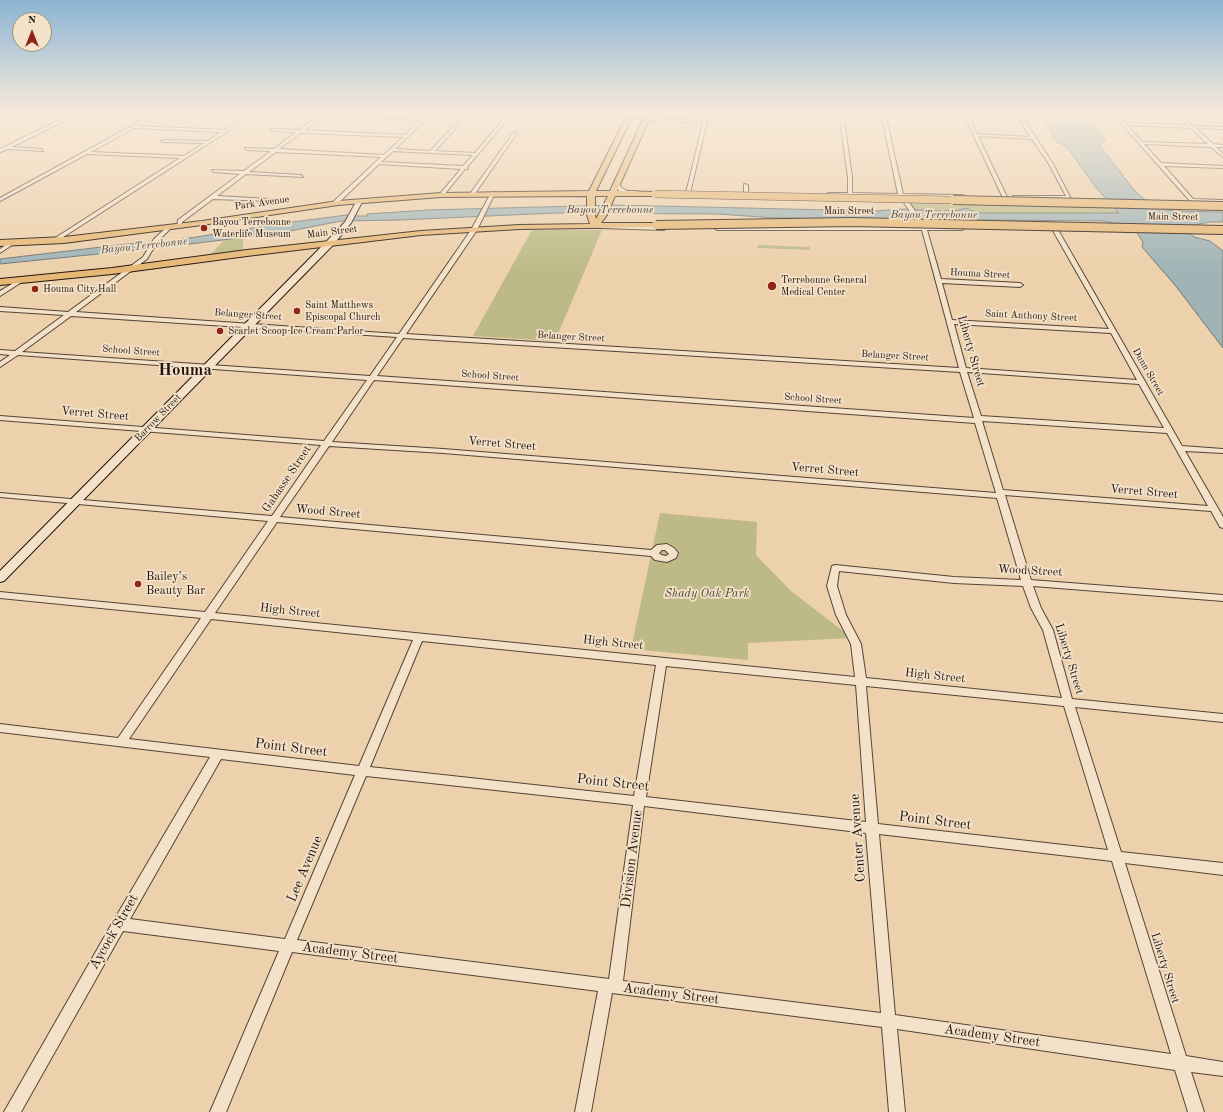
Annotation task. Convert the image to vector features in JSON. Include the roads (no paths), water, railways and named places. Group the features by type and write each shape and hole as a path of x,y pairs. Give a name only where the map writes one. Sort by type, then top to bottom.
{"main road":[{"path":"595,226 591,215 591,194 607,165"},
{"path":"595,226 603,215 626,165"},
{"name":"Park Avenue","path":"0,243 55,240 179,226 334,204 441,195 493,193 655,194 1223,206"},
{"name":"Barrow Street","path":"0,578 330,243 348,223 359,202"},
{"name":"Main Street","path":"0,282 112,271 133,267 421,233 474,230 595,226 851,222 1223,230"}],"street":[{"path":"0,200 65,165"},
{"path":"55,240 173,165"},
{"path":"179,226 180,221 256,165"},
{"path":"334,204 375,165"},
{"path":"411,165 466,168"},
{"path":"441,195 468,165"},
{"path":"472,194 493,165"},
{"path":"688,193 694,165"},
{"path":"848,165 850,194"},
{"path":"894,165 901,195"},
{"path":"990,165 1005,197"},
{"path":"617,185 620,189 626,192 1069,198 1051,165"},
{"path":"1160,165 1192,200 1223,201"},
{"path":"1188,165 1223,166"},
{"path":"214,171 301,176"},
{"path":"746,185 746,193"},
{"name":"Gabasse Street","path":"121,742 474,230 493,193"},
{"name":"Liberty Street","path":"901,195 921,224 1027,582 1036,608 1048,630 1068,702 1196,1112"},
{"path":"211,197 269,200"},
{"name":"Main Street","path":"595,226 620,228 921,224 1094,230"},
{"path":"0,366 68,313 145,258 156,240 169,227"},
{"name":"Dunn Street","path":"1055,229 1223,525"},
{"path":"0,251 12,243"},
{"path":"0,294 22,280"},
{"name":"Houma Street","path":"938,281 1020,285"},
{"name":"Belanger Street","path":"0,309 526,344 1141,382"},
{"name":"Saint Anthony Street","path":"950,322 1112,331"},
{"name":"School Street","path":"0,352 978,420 1170,431"},
{"name":"Verret Street","path":"0,418 325,444 443,451 1214,509"},
{"path":"1179,448 1223,451"},
{"name":"Wood Street","path":"0,495 654,552"},
{"name":"Wood Street","path":"835,568 954,580 1027,582 1223,598"},
{"name":"Center Avenue","path":"835,568 832,586 841,615 856,644 897,1112"},
{"name":"High Street","path":"0,595 1223,718"},
{"name":"Lee Avenue","path":"218,1112 420,637"},
{"name":"Division Avenue","path":"583,1112 610,986 662,661"},
{"name":"Point Street","path":"0,728 1223,870"},
{"name":"Aycock Street","path":"12,1112 218,754"},
{"name":"Academy Street","path":"119,924 888,1021 1223,1069"}],"water":[{"name":"Bayou Terrebonne","path":"1080,165 1115,165 1134,190 1154,208 1176,211 1223,212 1223,222 1210,222 1184,227 1194,237 1210,241 1223,251 1223,348 1175,285 1142,247 1143,242 1135,230 1105,221 775,218 718,214 556,213 341,221 280,233 157,248 0,264 0,259 127,244 164,242 347,215 346,216 367,216 367,214 428,210 614,205 876,211 903,209 940,211 945,213 947,213 944,211 956,211 966,208 977,213 1119,213 1097,189"}],"place":[{"name":"Bayou Terrebonne Waterlife Museum","path":"204,228"},
{"name":"Terrebonne General Medical Center","path":"772,286"},
{"name":"Houma City Hall","path":"35,289"},
{"name":"Saint Matthews Episcopal Church","path":"297,311"},
{"name":"Scarlet Scoop Ice Cream Parlor","path":"220,331"},
{"name":"Bailey’s Beauty Bar","path":"138,584"}],"district":[{"name":"Houma","path":"185,371"}],"park label":[{"name":"Shady Oak Park","path":"707,594"}]}
